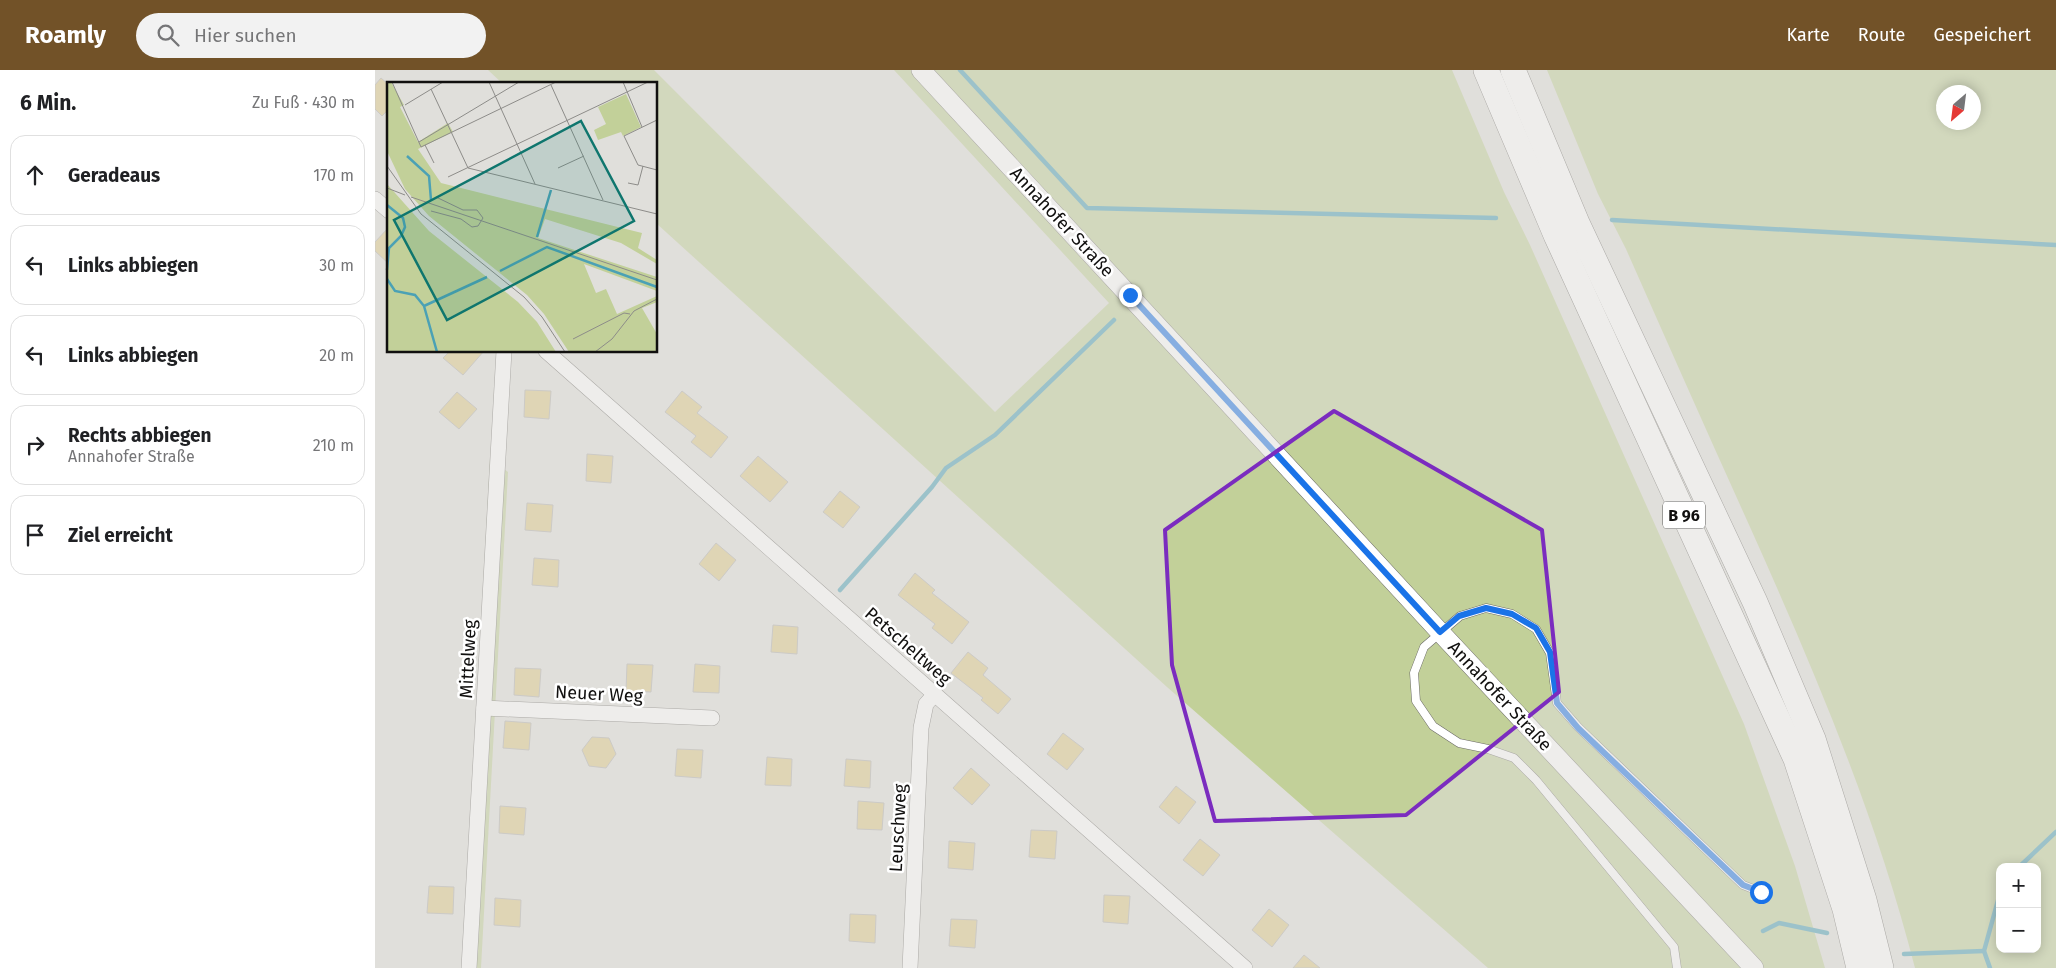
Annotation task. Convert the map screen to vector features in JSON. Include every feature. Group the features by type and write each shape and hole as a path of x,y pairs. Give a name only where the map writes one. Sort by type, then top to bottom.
{"highway":[{"name":"B 96","path":"1486,70 1556,235 1796,758 1845,909 1859,968"},
{"name":"B 96","path":"1513,70 1577,222 1755,602 1813,739 1864,900 1881,968"}],"street":[{"name":"Annahofer Straße","path":"921,70 1440,632 1754,968"},
{"path":"375,198 387,209"},
{"name":"Mittelweg","path":"469,968 504,352"},
{"name":"Petscheltweg","path":"547,352 1245,968"},
{"name":"Leuschweg","path":"910,968 921,728 926,704 935,694"},
{"name":"Neuer Weg","path":"484,708 712,718"}],"lane":[{"path":"1677,968 1674,947 1536,780 1514,758 1488,749 1459,743 1433,726 1416,701 1414,673 1424,647 1440,632 1459,616 1486,608 1512,614 1536,628 1550,652 1557,703 1578,728 1743,885 1761,892"}],"highlighted area":[{"path":"1334,411 1542,530 1559,692 1406,815 1215,821 1172,665 1165,530"}],"green space":[{"path":"488,70 654,70 995,412 1109,303 894,70 1452,70 1504,192 1530,245 1744,724 1795,866 1825,968 1488,968 1167,687 657,224 657,82 501,82"},
{"path":"1547,70 2056,70 2056,968 1915,968 1882,855 1863,799 1820,689 1626,249 1598,194"},
{"path":"490,459 508,472 481,968 463,968"}],"building":[{"path":"381,78 387,83 387,111 382,116 375,109 375,85"},
{"path":"387,229 387,262 375,251 375,242"},
{"path":"449,352 483,352 463,375 443,358"},
{"path":"525,390 551,391 549,419 524,417"},
{"path":"682,391 702,407 697,413 728,437 711,458 691,442 696,436 665,412"},
{"path":"457,392 477,409 459,429 439,412"},
{"path":"587,454 613,456 611,483 586,481"},
{"path":"758,456 788,482 770,502 740,476"},
{"path":"840,491 860,507 843,528 823,512"},
{"path":"527,503 553,505 551,532 525,530"},
{"path":"716,543 736,560 719,581 699,564"},
{"path":"534,558 559,560 558,587 532,585"},
{"path":"915,573 935,590 932,593 969,622 952,644 932,628 935,624 898,595"},
{"path":"773,625 798,627 797,654 771,652"},
{"path":"968,652 988,668 983,675 1011,699 998,714 981,700 983,698 951,673"},
{"path":"627,664 653,665 651,692 626,691"},
{"path":"695,664 720,666 719,693 693,692"},
{"path":"515,668 541,669 539,697 514,695"},
{"path":"505,721 531,723 529,750 503,748"},
{"path":"1063,733 1084,749 1067,770 1047,754"},
{"path":"592,737 609,738 616,754 606,768 589,766 582,750"},
{"path":"677,749 703,750 701,778 675,776"},
{"path":"767,757 792,759 791,786 765,785"},
{"path":"846,759 871,761 870,788 844,786"},
{"path":"971,768 990,785 972,805 953,788"},
{"path":"1176,786 1196,802 1179,824 1159,807"},
{"path":"858,801 884,803 882,830 857,829"},
{"path":"500,806 526,808 524,835 499,833"},
{"path":"1031,830 1057,831 1055,859 1029,857"},
{"path":"1200,839 1220,855 1203,876 1183,860"},
{"path":"949,841 975,843 973,870 948,868"},
{"path":"429,886 454,887 453,914 427,913"},
{"path":"1104,895 1130,896 1128,924 1103,922"},
{"path":"495,898 521,900 520,927 494,925"},
{"path":"1269,909 1289,925 1272,947 1252,930"},
{"path":"850,914 876,915 875,943 849,941"},
{"path":"951,919 977,920 975,948 949,946"},
{"path":"1304,955 1320,968 1293,968"}],"waterway":[{"path":"960,70 1087,208 1496,218"},
{"path":"1612,220 2056,245"},
{"path":"840,590 932,487 946,468 995,435 1114,320"},
{"path":"2023,863 2056,832"},
{"path":"1990,968 1984,951 1996,908"},
{"path":"1763,931 1779,923 1827,933"},
{"path":"1904,954 1984,951"}],"route":[{"path":"1130,295 1440,632 1459,616 1486,608 1512,614 1536,628 1550,652 1557,703 1578,728 1743,885 1761,892"}]}
